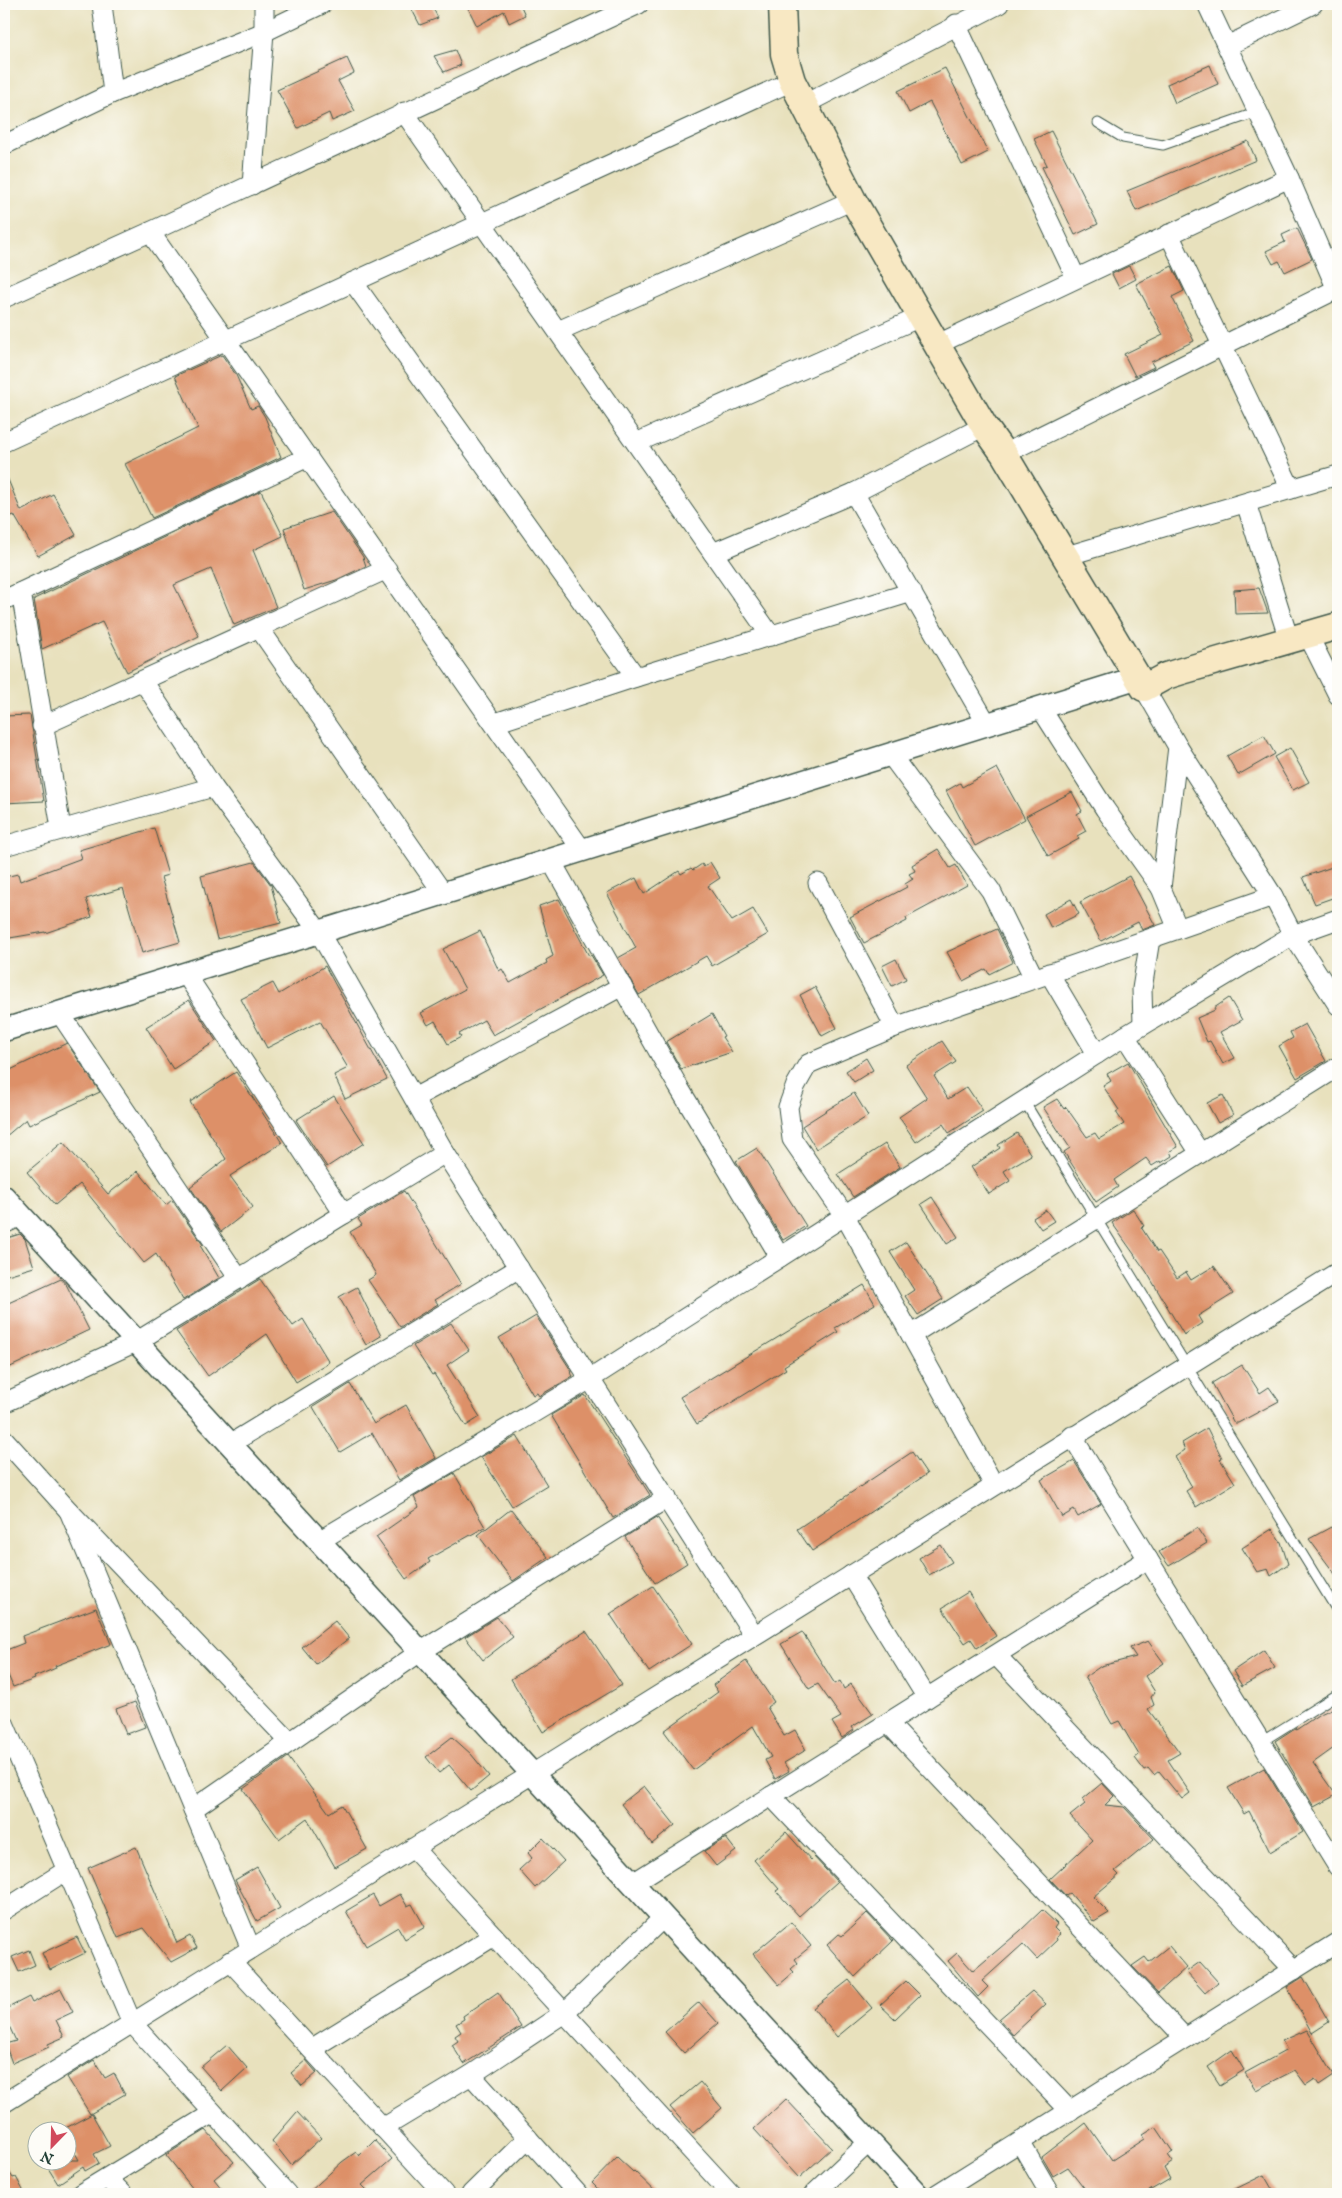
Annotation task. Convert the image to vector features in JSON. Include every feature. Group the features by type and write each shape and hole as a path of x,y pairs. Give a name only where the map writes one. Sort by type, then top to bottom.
{"main road":[{"path":"782,4 784,54 792,81 853,200 984,426 1004,454 1114,640 1142,683 1338,626"}],"street":[{"path":"102,4 113,93"},
{"path":"252,185 264,32 264,4"},
{"path":"4,146 113,93 264,32 322,4"},
{"path":"597,23 601,4"},
{"path":"4,298 252,185 404,112 639,4"},
{"path":"1004,454 1338,290 1289,178 1207,4"},
{"path":"1227,46 1313,4"},
{"path":"805,104 991,5"},
{"path":"956,24 1076,278"},
{"path":"4,442 792,81"},
{"path":"404,112 771,636"},
{"path":"936,345 1289,178"},
{"path":"558,331 853,200"},
{"path":"150,232 582,850"},
{"path":"1169,234 1291,489"},
{"path":"353,282 636,677"},
{"path":"636,443 920,316"},
{"path":"713,553 854,494 984,426"},
{"path":"4,600 308,457"},
{"path":"1064,557 1338,476"},
{"path":"854,494 912,592 986,724"},
{"path":"1246,502 1298,638 1338,695"},
{"path":"42,726 387,569"},
{"path":"21,592 42,726 61,828"},
{"path":"495,723 636,677 912,592"},
{"path":"260,628 443,893"},
{"path":"143,680 213,787 319,932 445,1152 754,1634"},
{"path":"4,1030 1040,707 1142,683 1178,747 1273,896 1293,935 1338,1005"},
{"path":"1040,707 1105,809 1161,888 1178,929"},
{"path":"1161,888 1178,747"},
{"path":"890,754 991,892 1042,976 1097,1054"},
{"path":"4,846 61,828 213,787"},
{"path":"550,860 678,1086 780,1257"},
{"path":"818,883 895,1027"},
{"path":"994,1485 845,1216 792,1139 788,1107 796,1085 808,1064 895,1027 1273,896"},
{"path":"319,1541 590,1379 1143,1025 1293,935 1338,919"},
{"path":"1143,1025 1142,989 1150,939"},
{"path":"185,973 344,1214"},
{"path":"414,1098 622,986"},
{"path":"60,1012 239,1279"},
{"path":"1125,1036 1200,1154"},
{"path":"911,1335 1338,1066"},
{"path":"4,1403 136,1342 445,1152"},
{"path":"4,1197 12,1220 136,1342 918,2194"},
{"path":"230,1444 519,1268"},
{"path":"4,2103 754,1634 1338,1272"},
{"path":"1072,1436 1261,1742 1337,1861"},
{"path":"4,1439 69,1511 290,1742"},
{"path":"193,1809 420,1652 667,1498"},
{"path":"69,1511 251,1949"},
{"path":"633,1883 1148,1559"},
{"path":"851,1575 927,1698"},
{"path":"996,1655 1294,1970"},
{"path":"888,1723 1185,2038"},
{"path":"6,1733 132,2023 287,2194"},
{"path":"771,1796 1070,2111"},
{"path":"413,1848 731,2194"},
{"path":"4,1910 67,1870"},
{"path":"383,2128 471,2075 564,2013 664,1917"},
{"path":"310,2049 494,1936"},
{"path":"937,2194 1338,1942"},
{"path":"230,1962 444,2194"},
{"path":"471,2075 578,2194"},
{"path":"80,2194 213,2113"},
{"path":"471,2194 528,2138"},
{"path":"814,2194 869,2142"},
{"path":"1020,2142 1050,2194"},
{"path":"107,2178 123,2194"}],"lane":[{"path":"1098,123 1123,138 1163,145 1258,112"},
{"path":"1024,1101 1338,1612"},
{"path":"1261,1742 1338,1694"}],"building":[{"path":"409,4 431,4 438,18 420,25"},
{"path":"466,4 520,4 525,15 509,23 504,11 477,26"},
{"path":"455,50 461,65 444,72 434,56"},
{"path":"347,58 354,73 338,81 355,111 332,121 329,113 298,128 277,90"},
{"path":"1210,65 1218,84 1175,103 1167,84"},
{"path":"945,68 988,152 962,165 930,102 909,113 898,91"},
{"path":"1051,131 1098,224 1075,235 1042,167 1047,165 1034,139"},
{"path":"1248,141 1256,160 1136,211 1127,191"},
{"path":"1297,228 1312,259 1285,272 1279,261 1273,264 1266,251 1285,242 1282,235"},
{"path":"1129,266 1136,279 1119,288 1112,274"},
{"path":"1172,266 1184,291 1172,297 1194,341 1151,362 1154,367 1135,376 1124,354 1163,335 1136,284"},
{"path":"222,355 236,375 251,409 258,406 265,417 281,457 152,518 125,464 198,428 175,376"},
{"path":"4,470 21,511 53,494 76,535 38,556 14,515 4,519"},
{"path":"261,491 283,536 253,550 276,607 234,625 211,569 174,585 199,636 127,672 102,622 42,649 34,599"},
{"path":"332,512 363,557 366,566 336,580 304,590 284,528"},
{"path":"1259,588 1268,613 1235,614 1234,590"},
{"path":"30,715 44,801 4,803 4,716"},
{"path":"1264,735 1275,754 1238,775 1227,756"},
{"path":"1290,748 1309,782 1293,790 1274,757"},
{"path":"997,768 1025,819 975,846 946,791 960,783 962,787"},
{"path":"1072,792 1082,811 1077,814 1086,831 1077,836 1079,839 1048,856 1026,816"},
{"path":"154,828 168,875 161,877 180,942 142,953 123,888 86,899 92,917 45,933 4,939 4,877 18,874 20,881 82,858 79,850"},
{"path":"938,849 950,868 956,865 967,885 906,918 907,921 864,943 850,917 907,887 905,884 913,879 909,874 915,871 912,865"},
{"path":"254,862 271,885 281,923 217,939 201,876"},
{"path":"710,862 720,878 708,886 732,921 753,909 768,934 712,966 706,956 639,995 618,958 636,948 607,893 636,878 644,894 679,871 681,874 691,868 693,870 702,864 704,867"},
{"path":"1338,865 1338,896 1315,904 1303,877"},
{"path":"1129,876 1155,925 1142,930 1138,922 1101,941 1080,902"},
{"path":"559,899 589,956 591,955 603,975 493,1035 484,1020 459,1034 461,1037 448,1044 435,1021 428,1025 421,1013 465,989 443,949 480,931 499,971 502,969 510,983 547,963 546,960 553,956 539,906"},
{"path":"1071,899 1079,914 1051,928 1044,914"},
{"path":"997,929 1013,962 989,974 986,969 963,981 947,952"},
{"path":"896,959 906,979 892,986 882,966"},
{"path":"325,966 387,1079 345,1099 334,1075 348,1068 320,1021 267,1048 241,999 273,983 279,994"},
{"path":"815,987 837,1028 822,1036 800,995"},
{"path":"1229,998 1242,1020 1220,1032 1235,1058 1223,1064 1210,1041 1207,1042 1197,1018 1215,1010 1214,1008"},
{"path":"189,1000 216,1041 173,1069 146,1027"},
{"path":"712,1014 724,1036 722,1037 732,1052 681,1069 666,1042"},
{"path":"1305,1024 1326,1061 1297,1078 1279,1046 1293,1038 1290,1032"},
{"path":"942,1041 956,1062 934,1076 948,1099 967,1087 983,1111 949,1133 943,1124 916,1142 899,1117 927,1098 906,1065"},
{"path":"67,1043 100,1092 29,1125 26,1119 4,1138 4,1073"},
{"path":"866,1058 873,1070 854,1082 846,1071"},
{"path":"1128,1062 1178,1147 1170,1151 1172,1156 1161,1163 1160,1161 1152,1166 1146,1158 1114,1180 1118,1187 1096,1202 1064,1152 1070,1148 1043,1107 1057,1099 1064,1109 1066,1107 1087,1137 1095,1133 1099,1139 1124,1124 1116,1112 1119,1110 1103,1086 1111,1081 1107,1074"},
{"path":"236,1072 282,1143 230,1176 253,1207 221,1232 190,1187 226,1159 190,1102"},
{"path":"854,1093 868,1116 816,1149 802,1126"},
{"path":"1223,1095 1233,1115 1218,1123 1207,1103"},
{"path":"334,1096 364,1143 327,1167 296,1120"},
{"path":"1017,1133 1031,1155 1004,1171 1010,1181 989,1194 971,1167 1000,1148 998,1145"},
{"path":"63,1142 108,1194 138,1171 166,1205 172,1200 203,1245 201,1247 219,1278 183,1300 156,1254 144,1263 80,1184 55,1205 27,1172"},
{"path":"885,1144 900,1167 853,1197 838,1174"},
{"path":"757,1148 806,1226 783,1240 736,1161"},
{"path":"404,1191 461,1284 435,1300 438,1304 400,1327 368,1280 376,1275 350,1232 362,1225 358,1219"},
{"path":"932,1197 958,1237 947,1244 921,1204"},
{"path":"1133,1209 1144,1226 1141,1227 1177,1278 1186,1272 1191,1280 1214,1266 1233,1294 1198,1316 1202,1323 1184,1335 1146,1271 1112,1223"},
{"path":"1046,1210 1054,1221 1041,1229 1033,1218"},
{"path":"20,1234 25,1239 34,1267 4,1276 4,1239"},
{"path":"906,1242 943,1299 918,1315 905,1296 914,1290 890,1252"},
{"path":"61,1279 67,1286 89,1330 4,1370 4,1305"},
{"path":"260,1279 293,1326 303,1319 329,1362 296,1382 267,1334 208,1376 176,1331"},
{"path":"864,1285 875,1304 835,1328 838,1332 784,1366 786,1369 697,1424 680,1397"},
{"path":"357,1287 381,1336 366,1345 339,1297"},
{"path":"536,1316 573,1376 539,1396 537,1393 533,1395 499,1338"},
{"path":"451,1323 469,1350 447,1365 480,1417 466,1426 434,1374 432,1375 413,1346"},
{"path":"1242,1365 1260,1393 1269,1387 1279,1401 1238,1423 1234,1423 1212,1383"},
{"path":"350,1384 374,1424 406,1405 436,1458 399,1480 372,1433 340,1452 313,1407"},
{"path":"585,1395 650,1495 613,1518 551,1415"},
{"path":"1207,1428 1222,1458 1220,1459 1235,1483 1196,1507 1186,1491 1192,1487 1175,1457 1185,1450 1182,1443"},
{"path":"517,1436 547,1485 512,1506 481,1457"},
{"path":"912,1452 927,1474 812,1551 797,1529"},
{"path":"1074,1461 1101,1504 1078,1517 1074,1510 1062,1517 1041,1480"},
{"path":"454,1473 485,1527 428,1559 430,1562 406,1579 376,1537 419,1507 414,1497"},
{"path":"511,1509 548,1557 513,1581 478,1535"},
{"path":"657,1517 687,1563 655,1583 625,1537"},
{"path":"1331,1527 1333,1530 1338,1527 1338,1578 1309,1539"},
{"path":"1197,1528 1207,1543 1169,1566 1159,1552"},
{"path":"1272,1529 1281,1542 1288,1564 1271,1576 1268,1569 1257,1572 1242,1548"},
{"path":"941,1545 952,1562 929,1575 919,1558"},
{"path":"653,1586 692,1644 649,1672 610,1614"},
{"path":"968,1592 996,1636 977,1648 971,1639 965,1643 942,1608"},
{"path":"96,1608 111,1644 55,1666 56,1668 34,1677 35,1679 13,1687 4,1665 4,1651 24,1643 22,1636"},
{"path":"497,1617 513,1637 483,1660 465,1637"},
{"path":"335,1621 349,1638 316,1664 302,1647"},
{"path":"586,1631 622,1685 543,1732 511,1679"},
{"path":"802,1632 835,1684 840,1681 844,1689 851,1684 873,1714 852,1727 854,1730 842,1738 832,1722 841,1717 818,1684 809,1689 781,1644"},
{"path":"1148,1641 1164,1663 1145,1676 1155,1692 1151,1697 1154,1705 1148,1709 1180,1753 1168,1760 1190,1793 1182,1799 1159,1771 1154,1775 1148,1768 1144,1770 1135,1758 1139,1755 1119,1721 1112,1724 1085,1677 1101,1666 1136,1657 1130,1648"},
{"path":"1264,1650 1275,1668 1242,1686 1233,1671"},
{"path":"746,1661 774,1702 767,1707 784,1736 795,1730 806,1750 784,1763 789,1771 775,1779 765,1760 771,1757 753,1726 693,1770 664,1731 718,1692 713,1685"},
{"path":"135,1702 145,1727 126,1734 116,1709"},
{"path":"1338,1706 1338,1745 1313,1763 1336,1795 1314,1807 1275,1741 1318,1715"},
{"path":"452,1737 471,1754 489,1776 471,1791 449,1765 439,1773 426,1757"},
{"path":"288,1757 329,1813 342,1805 367,1849 335,1867 307,1818 279,1839 243,1789"},
{"path":"1264,1768 1303,1832 1270,1852 1249,1811 1244,1814 1228,1788"},
{"path":"1102,1783 1114,1796 1105,1805 1124,1807 1154,1839 1115,1871 1119,1875 1093,1897 1109,1913 1094,1922 1070,1893 1066,1896 1050,1879 1092,1840 1070,1816 1085,1804 1083,1799"},
{"path":"644,1786 675,1825 652,1844 621,1804"},
{"path":"786,1832 811,1860 814,1857 837,1882 799,1916 776,1891 779,1889 754,1860"},
{"path":"543,1838 564,1861 535,1888 519,1870 532,1858 528,1853"},
{"path":"726,1838 736,1851 716,1866 704,1851"},
{"path":"136,1847 177,1943 190,1936 197,1948 171,1962 144,1928 118,1938 88,1868"},
{"path":"257,1867 280,1908 257,1921 235,1880"},
{"path":"400,1894 407,1906 412,1904 425,1927 405,1939 398,1927 366,1946 346,1911 373,1895 379,1906"},
{"path":"1042,1910 1057,1924 1054,1928 1060,1934 1056,1937 1057,1940 1037,1959 1023,1944 982,1981 988,1987 978,1997 948,1961 957,1953 973,1971"},
{"path":"867,1913 893,1941 855,1977 827,1945 839,1934 842,1936"},
{"path":"791,1922 811,1946 795,1959 798,1963 791,1969 794,1972 779,1985 753,1954"},
{"path":"77,1937 85,1953 50,1970 42,1953"},
{"path":"1169,1946 1187,1967 1158,1993 1132,1966 1145,1957 1149,1962"},
{"path":"29,1950 35,1965 19,1972 12,1957"},
{"path":"1200,1962 1218,1982 1205,1993 1186,1972"},
{"path":"1303,1977 1329,2022 1312,2033 1287,1987"},
{"path":"849,1980 872,2008 837,2037 813,2008"},
{"path":"906,1981 920,1995 895,2019 880,2005"},
{"path":"61,1989 73,2012 56,2020 64,2037 48,2044 49,2047 12,2063 5,2044 16,2041 4,2015 4,2010 29,1997 32,2003"},
{"path":"1032,1991 1046,2004 1013,2035 999,2019"},
{"path":"498,1992 521,2027 464,2064 452,2045 458,2041 455,2036 461,2032 456,2024 464,2019 463,2016"},
{"path":"699,2002 718,2023 684,2053 665,2032"},
{"path":"1307,2030 1334,2075 1319,2085 1315,2079 1306,2085 1295,2070 1256,2090 1245,2073 1287,2050 1282,2041"},
{"path":"227,2045 247,2068 222,2091 201,2067"},
{"path":"1232,2050 1244,2070 1220,2085 1208,2067"},
{"path":"94,2060 105,2078 114,2073 125,2094 90,2114 67,2077"},
{"path":"306,2060 317,2073 302,2086 291,2073"},
{"path":"700,2082 722,2108 693,2133 670,2107"},
{"path":"786,2099 832,2148 799,2178 754,2129"},
{"path":"297,2112 321,2138 291,2165 272,2141"},
{"path":"92,2114 110,2146 94,2154 99,2163 85,2171 83,2167 58,2184 49,2170 78,2170 78,2121"},
{"path":"1086,2123 1112,2160 1145,2139 1143,2135 1156,2127 1173,2152 1168,2155 1173,2162 1164,2168 1170,2179 1144,2194 1089,2194 1068,2167 1053,2176 1042,2157"},
{"path":"206,2130 234,2162 214,2179 226,2194 197,2194 166,2155"},
{"path":"375,2140 392,2159 362,2185 371,2194 307,2194 342,2162 356,2152 359,2156"},
{"path":"617,2157 658,2194 603,2194 592,2183"},
{"path":"4,2164 13,2178 16,2177 25,2194 4,2194"},
{"path":"1264,2175 1275,2194 1225,2194"}]}
